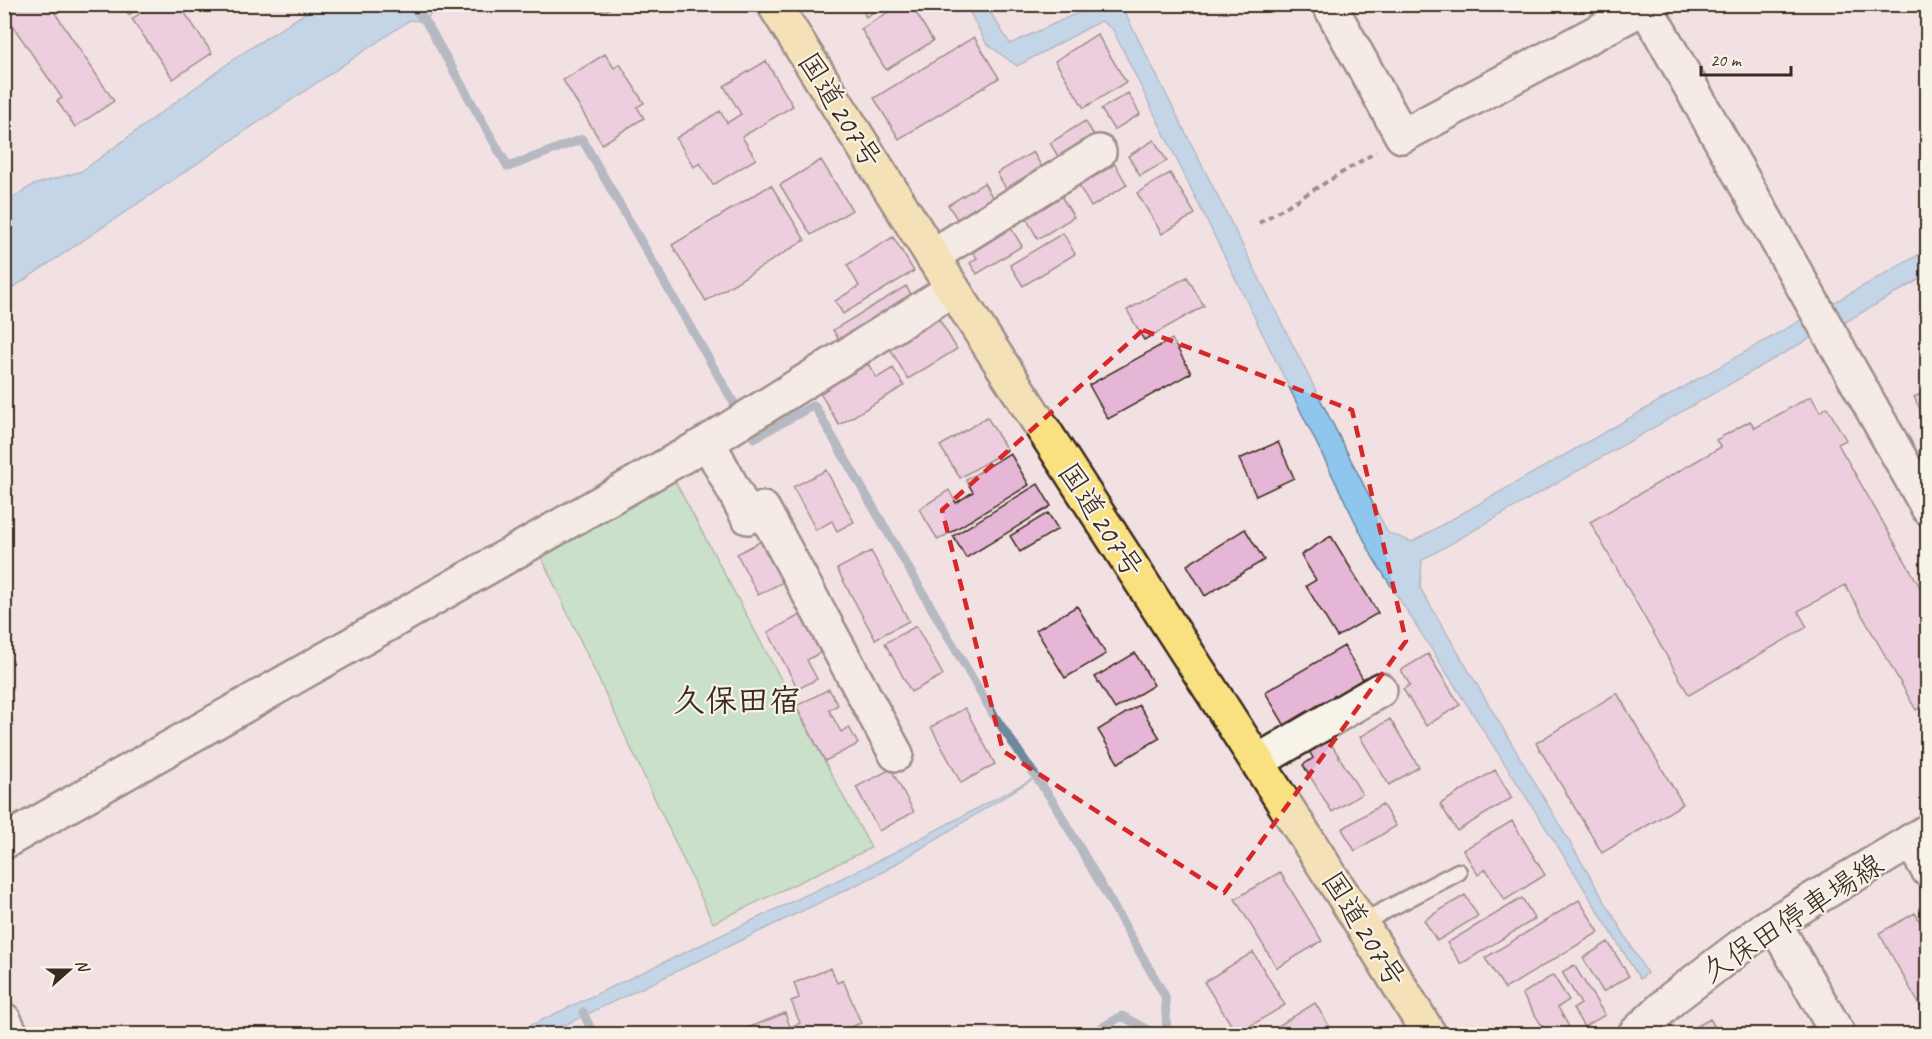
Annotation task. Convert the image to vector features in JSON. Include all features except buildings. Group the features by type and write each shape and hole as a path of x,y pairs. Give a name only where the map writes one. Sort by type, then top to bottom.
{"highway":[{"name":"国道207号","path":"774,4 953,289 1361,922 1429,1035"}],"street":[{"path":"1329,4 1402,136 1647,5 1928,508"},
{"path":"932,256 1099,152"},
{"path":"4,842 708,442 953,289"},
{"path":"708,442 748,517 764,509 896,753"},
{"path":"1257,762 1380,690"},
{"path":"1919,836 1928,870"},
{"name":"久保田停車場線","path":"1635,1035 1673,999 1774,923 1919,836"},
{"path":"1774,923 1838,1035"},
{"path":"4,1020 11,1035"}],"lane":[{"path":"1361,922 1458,872"}],"path":[{"path":"1259,223 1402,136"}],"highlighted area":[{"path":"1143,330 1352,410 1406,641 1224,893 1003,751 942,510"}],"green space":[{"path":"660,453 871,848 713,923 530,533"}],"water":[{"path":"318,5 435,5 426,22 410,20 5,293 5,202 33,185 82,171 238,56"},
{"path":"966,5 986,5 1010,44 1095,5 1121,5 1388,533 1412,542 1803,319 1814,336 1422,560 1420,588 1647,973 1640,979 1373,558 1113,30 1101,21 1017,66 986,43"},
{"path":"1927,250 1927,275 1842,324 1831,304"},
{"path":"1036,777 881,873 546,1034 512,1034 876,862"}],"waterway":[{"path":"410,4 426,22 508,167 582,139 734,403"},
{"path":"754,438 814,405 993,714 1054,803 1165,996 1167,1034"},
{"path":"583,1012 593,1034"},
{"path":"1091,1034 1122,1016 1155,1034"}],"district":[{"name":"久保田宿","path":"737,700"}]}
